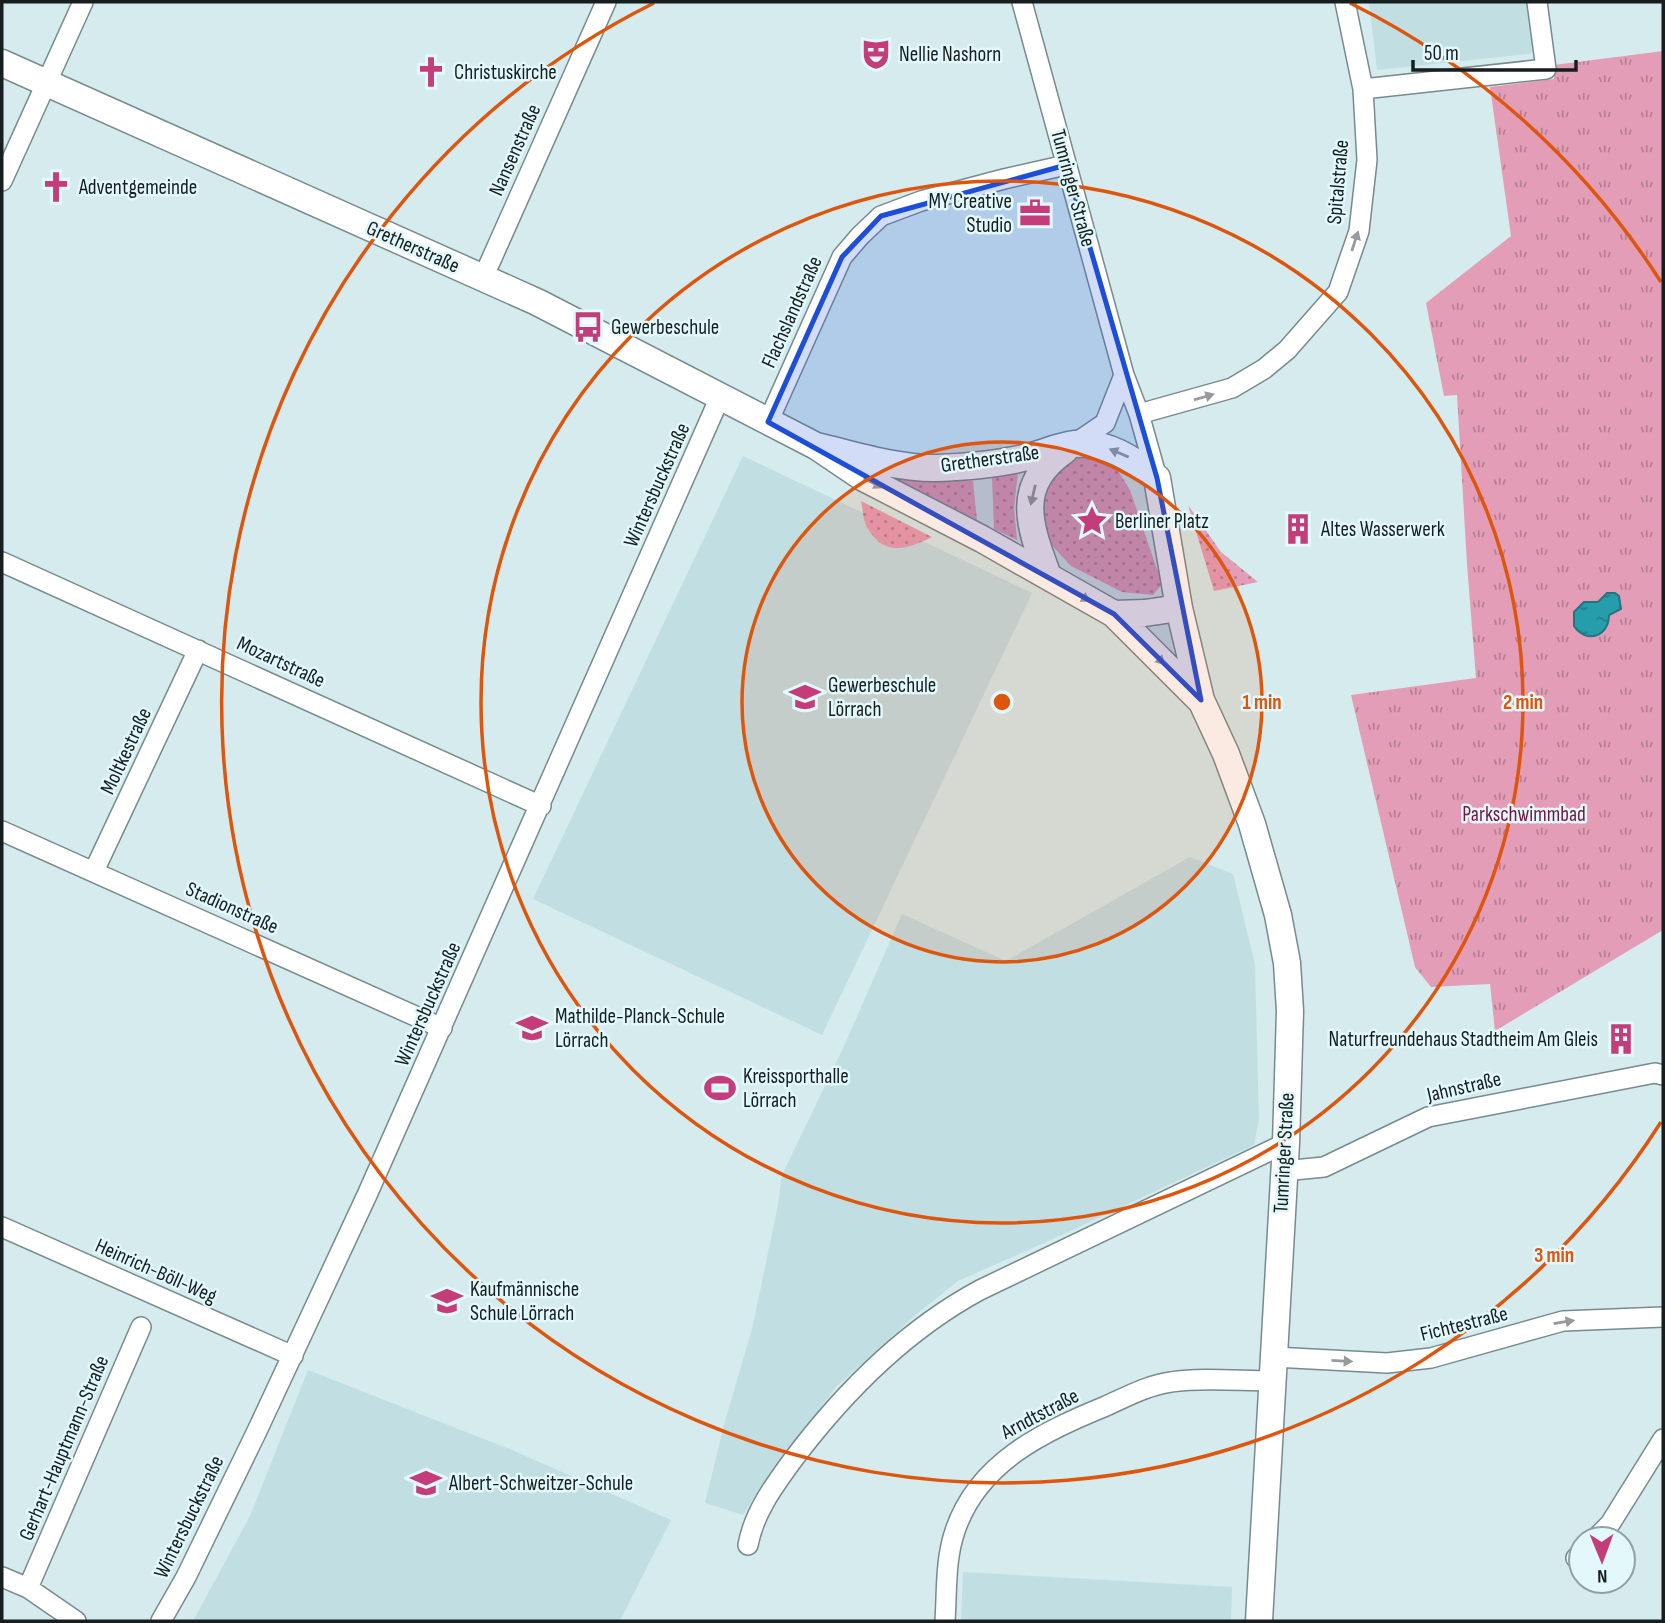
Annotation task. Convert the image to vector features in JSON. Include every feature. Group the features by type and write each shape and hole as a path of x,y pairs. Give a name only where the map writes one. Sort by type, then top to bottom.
{"main road":[{"name":"Gretherstraße","path":"2,64 588,327 816,446 862,477 982,539 1114,614"},
{"name":"Gretherstraße","path":"816,446 879,460 935,468 1022,459 1074,444 1097,445 1114,450 1139,463 1157,478"},
{"path":"1048,576 1031,530 1033,488 1040,472 1074,444"},
{"name":"Tumringer Straße","path":"1157,478 1179,608 1200,700 1241,790 1278,915 1287,963 1290,1010 1286,1143 1259,1621"},
{"path":"1114,614 1179,608"},
{"name":"Tumringer Straße","path":"1114,614 1200,700"}],"street":[{"path":"2,181 83,2"},
{"name":"Nansenstraße","path":"483,278 606,2"},
{"name":"Tumringer Straße","path":"1022,2 1124,375 1139,414 1157,478"},
{"name":"Spitalstraße","path":"1139,414 1232,388 1264,369 1287,350 1338,292 1359,231 1367,160 1363,89 1345,2"},
{"path":"1363,89 1546,69 1537,2"},
{"name":"Flachslandstraße","path":"768,422 842,257 881,216 921,201 1066,165"},
{"path":"1074,444 1105,423 1124,375"},
{"name":"Wintersbuckstraße","path":"161,1621 186,1577 293,1356 541,806 720,397"},
{"name":"Mozartstraße","path":"2,562 541,806"},
{"name":"Moltkestraße","path":"94,871 198,650"},
{"name":"Stadionstraße","path":"2,831 442,1028"},
{"name":"Jahnstraße","path":"1283,1171 1324,1167 1428,1117 1655,1073 1663,1075"},
{"path":"748,1545 751,1525 771,1490 810,1438 857,1384 906,1339 960,1301 1286,1143"},
{"name":"Heinrich-Böll-Weg","path":"2,1227 293,1356"},
{"name":"Fichtestraße","path":"1273,1369 1409,1361 1431,1358 1563,1321 1663,1317"},
{"name":"Gerhart-Hauptmann-Straße","path":"28,1588 141,1327"},
{"name":"Arndtstraße","path":"945,1621 950,1553 960,1517 978,1488 1005,1458 1020,1447 1085,1414 1166,1383 1273,1369"},
{"path":"1609,1525 1663,1439"},
{"path":"2,1577 28,1588 76,1621"}],"highlighted area":[{"path":"1066,165 1157,478 1201,700 1114,614 768,422 842,257 881,216"}],"shaded area":[{"path":"1369,2 1530,2 1534,51 1529,54 1377,70"},
{"name":"Gewerbeschule Lörrach","path":"743,456 1032,593 822,1035 533,899"},
{"path":"1190,857 1233,874 1255,964 1259,1120 1254,1145 958,1281 836,1387 760,1488 743,1515 705,1503 752,1329 782,1175 844,1046 902,914 1006,961"},
{"name":"Albert-Schweitzer-Schule","path":"308,1370 512,1450 671,1520 620,1621 193,1621 250,1516"},
{"path":"963,1572 1232,1587 1231,1621 961,1621"}],"green space":[{"name":"Parkschwimmbad","path":"1663,51 1663,930 1495,1031 1490,984 1431,987 1415,967 1351,695 1476,678 1457,395 1444,396 1426,303 1511,236 1490,87 1554,79 1554,65"},
{"name":"Berliner Platz","path":"1096,454 1115,466 1130,490 1162,584 1153,595 1122,592 1071,566 1047,540 1041,501 1050,477 1075,455"},
{"path":"870,467 920,478 973,481 977,520"},
{"path":"1018,472 1014,508 1017,540 994,529 992,477"},
{"path":"861,501 932,537 906,547 889,547 882,544 866,526"},
{"path":"1188,505 1221,552 1258,582 1214,591"}],"water":[{"path":"1607,593 1619,596 1621,609 1609,615 1605,629 1596,636 1579,632 1574,626 1574,612 1584,602 1598,602"}],"place":[{"name":"Nellie Nashorn","path":"876,54"},
{"name":"Christuskirche","path":"431,72"},
{"name":"Adventgemeinde","path":"56,187"},
{"name":"MY Creative Studio","path":"1035,213"},
{"name":"Gewerbeschule","path":"588,327"},
{"name":"Berliner Platz","path":"1092,521"},
{"name":"Altes Wasserwerk","path":"1298,529"},
{"name":"Gewerbeschule Lörrach","path":"805,697"},
{"name":"Mathilde-Planck-Schule Lörrach","path":"532,1028"},
{"name":"Naturfreundehaus Stadtheim Am Gleis","path":"1621,1039"},
{"name":"Kreissporthalle Lörrach","path":"720,1088"},
{"name":"Kaufmännische Schule Lörrach","path":"447,1301"},
{"name":"Albert-Schweitzer-Schule","path":"426,1483"}]}
